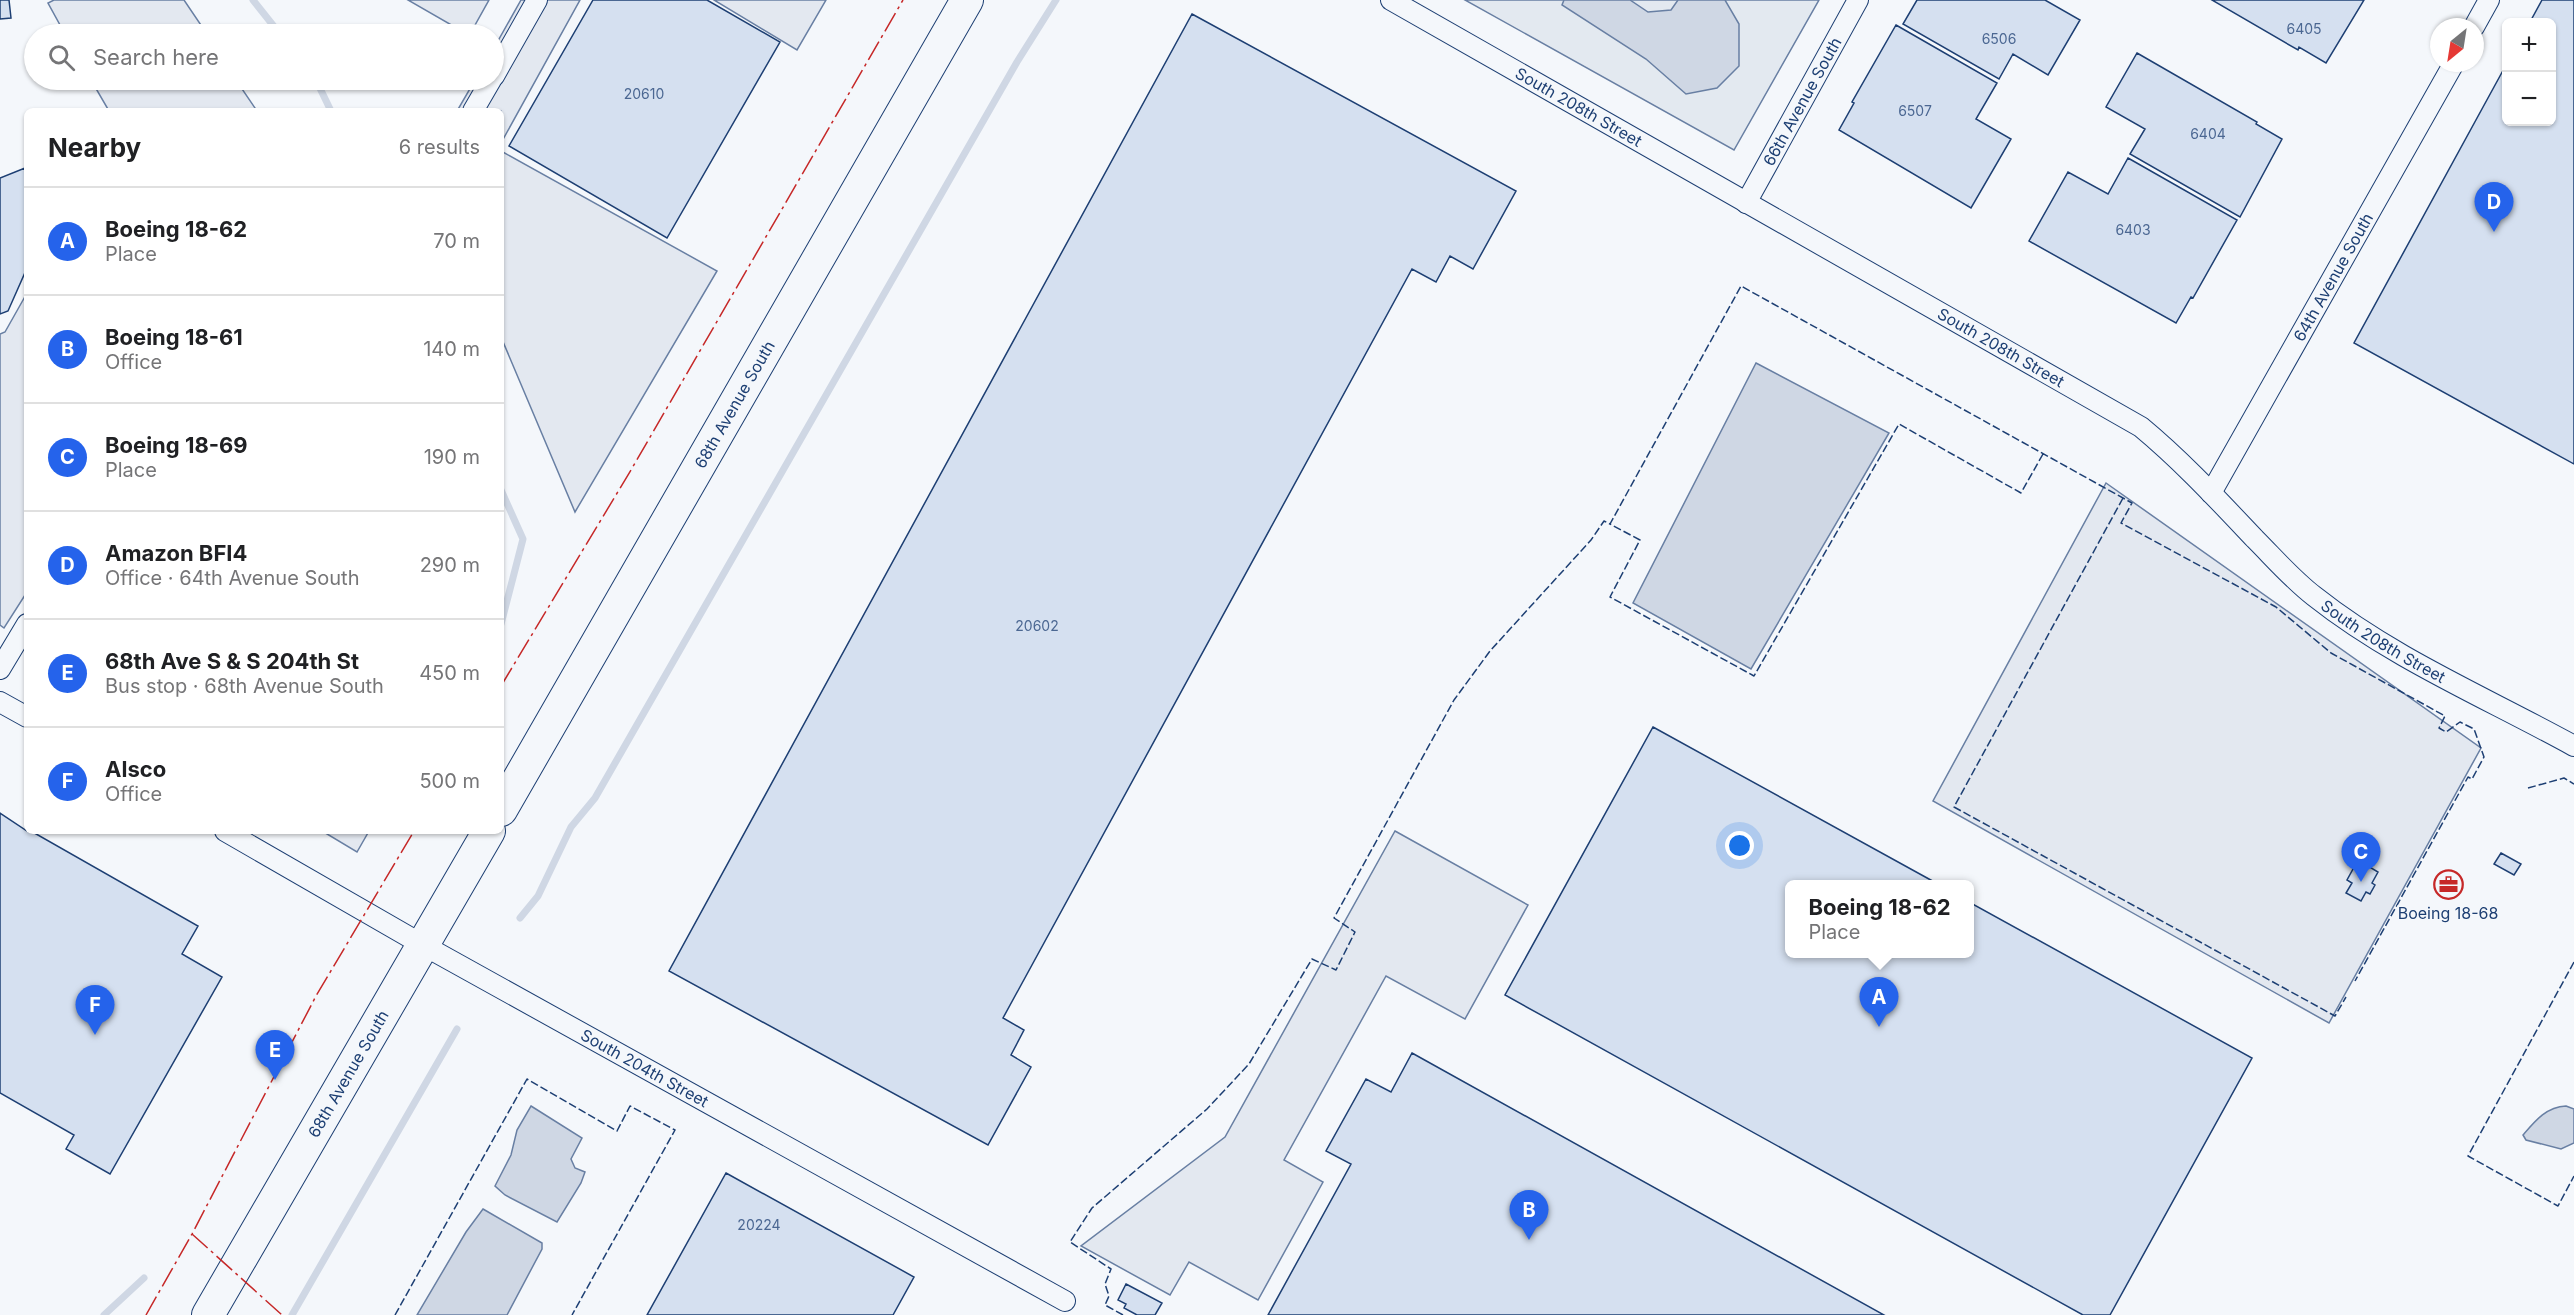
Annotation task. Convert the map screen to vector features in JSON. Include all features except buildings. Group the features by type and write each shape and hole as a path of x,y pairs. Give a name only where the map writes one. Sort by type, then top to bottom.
{"main road":[{"name":"68th Avenue South","path":"504,805 967,0"},
{"name":"68th Avenue South","path":"208,1315 487,834"}],"street":[{"path":"504,57 537,0"},
{"name":"South 208th Street","path":"1390,0 2141,427 2177,457 2287,573 2339,615 2402,654 2574,746"},
{"name":"66th Avenue South","path":"1746,203 1858,0"},
{"path":"2479,18 2489,0"},
{"name":"64th Avenue South","path":"2211,494 2449,72"},
{"path":"475,108 485,90"},
{"path":"0,669 24,629"},
{"path":"0,702 24,715"},
{"name":"South 204th Street","path":"230,834 423,945 1065,1301"}],"shaded area":[{"path":"54,0 184,0 200,24 60,24 48,3"},
{"path":"408,0 489,0 476,24 450,24"},
{"path":"521,0 580,0 504,138 504,108 459,108 469,90 504,90 504,30"},
{"path":"714,0 826,0 797,50"},
{"path":"1465,0 1819,0 1734,150"},
{"path":"1564,0 1630,0 1648,12 1671,10 1678,0 1725,0 1739,24 1739,66 1717,88 1686,94 1646,59 1562,5"},
{"path":"97,90 243,90 255,108 107,108"},
{"path":"504,153 717,271 575,512 504,344"},
{"path":"24,298 24,597 4,628 0,625 0,334 5,332"},
{"path":"1756,363 1889,433 1751,669 1633,603"},
{"path":"2106,483 2481,748 2329,1023 1933,801"},
{"path":"1395,831 1528,905 1465,1019 1386,976 1284,1160 1323,1182 1258,1300 1189,1262 1170,1295 1081,1246 1225,1137"},
{"path":"327,834 367,834 357,852"},
{"path":"531,1106 582,1138 571,1159 575,1168 585,1172 581,1183 557,1222 505,1195 495,1186 511,1155 517,1130"},
{"path":"2566,1106 2574,1109 2574,1143 2561,1149 2526,1140 2523,1135 2542,1116 2553,1109"},
{"path":"483,1209 542,1243 542,1249 507,1315 417,1315 466,1232"}],"waterway":[{"path":"253,0 272,24"},
{"path":"520,918 538,896 571,827 595,798 1017,62 1056,0"},
{"path":"321,90 330,108"},
{"path":"504,497 523,539 504,612"},
{"path":"292,1315 457,1029"},
{"path":"104,1315 144,1278"}],"fence":[{"path":"2043,454 2021,493 1899,424 1754,676 1610,597 1640,540 1610,524 1741,286 2132,503 2121,523 2276,607 2331,653 2445,716 2439,728 2446,732 2460,722 2474,729 2484,757 2472,779 2468,777 2355,981"},
{"path":"2123,498 1954,807 2335,1016 2346,997"},
{"path":"1123,1315 1105,1305 1109,1296 1105,1284 1111,1269 1070,1242 1092,1208 1207,1109 1249,1064 1312,959 1336,970 1355,932 1334,918 1454,700 1490,651 1591,540 1604,521 1610,524"},
{"path":"2528,788 2564,778 2574,784"},
{"path":"2574,962 2468,1156 2558,1206 2574,1176"},
{"path":"395,1315 527,1079 617,1131 630,1106 675,1130 572,1315"}],"power":[{"path":"504,681 631,470 903,0"},
{"path":"146,1315 192,1234 316,996 412,834"},
{"path":"192,1234 282,1315"}],"place":[{"name":"Amazon BFI4","path":"2494,232"},
{"name":"Boeing 18-69","path":"2361,882"},
{"name":"Boeing 18-68","path":"2448,885"},
{"name":"Boeing 18-62","path":"1879,1027"},
{"name":"Alsco","path":"95,1035"},
{"name":"68th Ave S & S 204th St","path":"275,1080"},
{"name":"Boeing 18-61","path":"1529,1240"}]}
